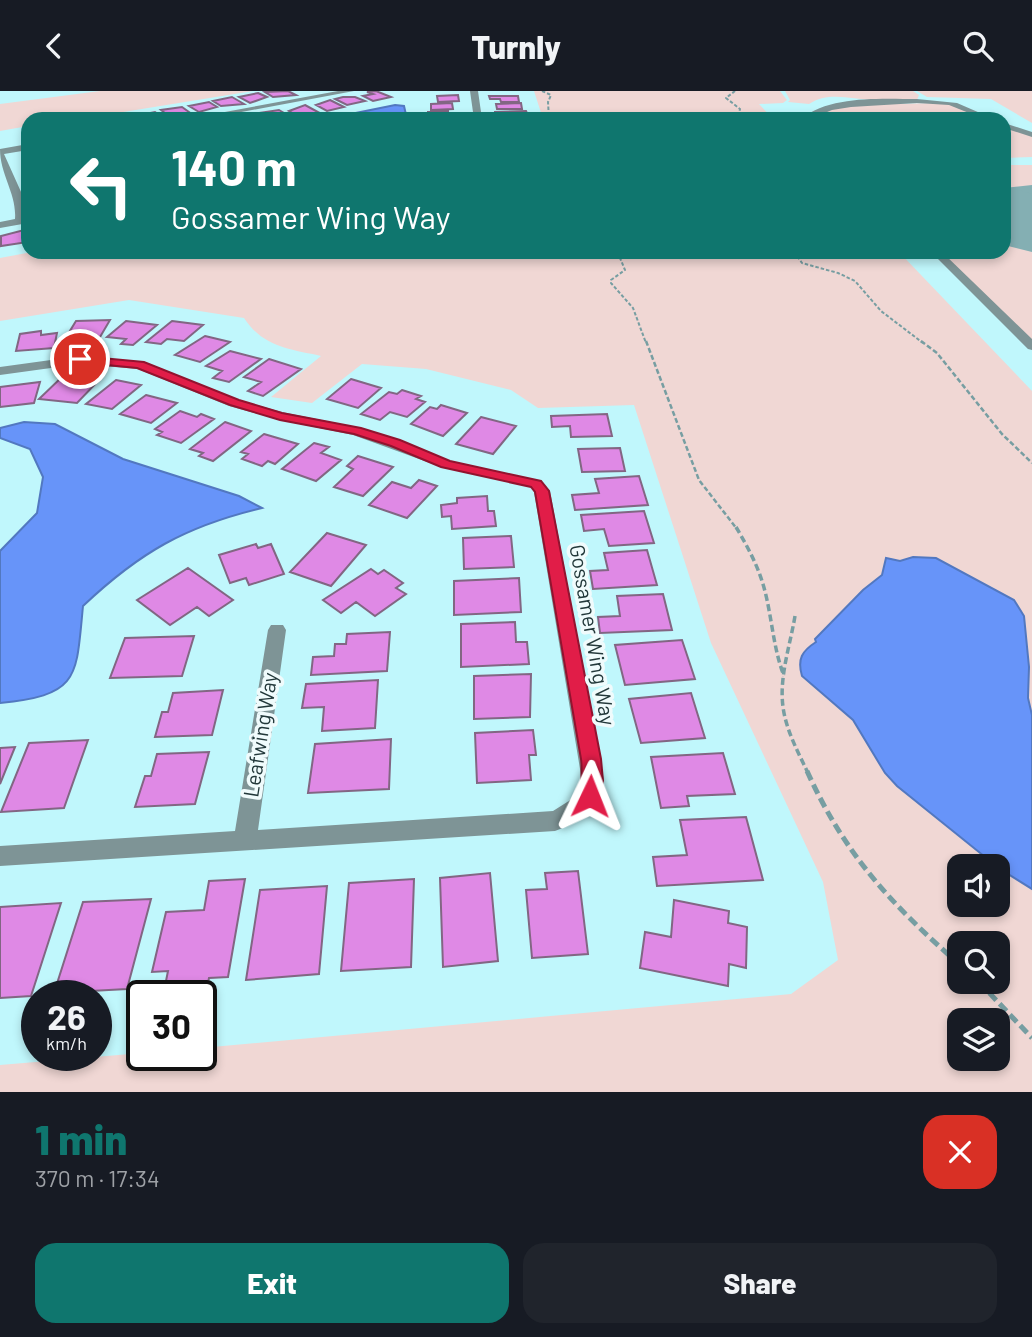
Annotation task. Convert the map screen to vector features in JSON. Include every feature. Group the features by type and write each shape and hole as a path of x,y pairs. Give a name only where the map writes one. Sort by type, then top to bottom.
{"street":[{"path":"231,112 350,91"},
{"path":"474,91 477,112"},
{"path":"814,112 833,105 930,102 953,104 972,112"},
{"path":"1011,128 1032,135"},
{"path":"21,148 0,153 21,203"},
{"path":"0,225 21,222"},
{"path":"943,259 1032,346"},
{"name":"Gossamer Wing Way","path":"0,371 80,359 139,365 234,403 280,416 356,431 395,443 446,464 536,484 542,491 593,781 590,796 578,810 555,821 0,856"},
{"name":"Leafwing Way","path":"245,841 277,630"}],"path":[{"path":"542,91 551,95 549,112"},
{"path":"735,91 726,98 740,109 739,112"},
{"path":"620,259 625,270 611,280 611,283 633,309 699,480 737,528 756,563 763,583 776,655 784,676"},
{"path":"799,259 802,263 834,271 855,281 881,311 937,353 1002,434 1032,463"},
{"path":"795,616 784,676 783,706 790,730 832,823 852,852 896,903 947,952"},
{"path":"990,994 1032,1038"}],"shaded area":[{"path":"100,91 253,91 123,112 21,112 21,127 0,131 0,104"},
{"path":"534,91 780,91 787,100 783,103 759,104 766,112 541,112"},
{"path":"785,91 913,91 919,95 917,100 832,97 809,104 788,102 790,100"},
{"path":"917,91 1032,91 1032,123 991,99 927,97"},
{"path":"932,103 949,104 970,112 826,112 844,105"},
{"path":"1011,128 1032,136 1032,157 1011,158"},
{"path":"1011,165 1032,165 1032,190 1011,191"},
{"path":"1011,227 1032,244 1032,343 945,259 1011,259"},
{"path":"21,254 21,259 906,259 1032,391 1032,1092 0,1092 0,1065 21,1063 21,1071 112,1071 112,1056 126,1054 126,1071 217,1071 217,1047 791,994 838,960 823,882 711,643 634,405 538,408 511,390 426,369 362,364 312,403 271,397 321,356 288,349 268,341 251,328 244,318 129,300 0,321 0,258"}],"water":[{"path":"395,105 404,106 405,112 360,112"},
{"path":"24,422 55,424 123,459 239,496 262,508 210,523 187,533 165,543 124,570 83,606 75,666 69,679 60,688 46,695 0,703 0,551 37,513 43,477 30,449 0,438 0,428"},
{"path":"913,557 936,558 1014,600 1024,616 1029,667 1028,698 1032,715 1032,889 1010,875 1010,854 981,854 897,786 885,773 853,720 802,676 801,660 804,652 816,642 815,639 863,590 882,575 886,558 900,561"}],"building":[{"path":"288,91 296,95 273,97 265,92"},
{"path":"376,91 391,97 373,101 363,96 373,94 367,92"},
{"path":"258,93 267,97 250,103 239,97"},
{"path":"458,95 459,101 438,102 437,96"},
{"path":"489,96 518,96 519,102 501,102 500,99 490,99"},
{"path":"232,97 244,104 221,106 213,101"},
{"path":"355,97 365,101 347,105 335,99"},
{"path":"330,100 344,107 327,111 316,105"},
{"path":"209,102 217,107 199,112 189,106"},
{"path":"452,103 453,109 431,110 431,104"},
{"path":"521,103 522,109 497,109 496,104"},
{"path":"305,105 318,112 291,112"},
{"path":"182,107 189,112 164,112 161,110"},
{"path":"21,231 21,243 1,246 1,236"},
{"path":"110,320 100,337 65,339 76,321"},
{"path":"126,321 157,325 133,345 121,344 126,339 107,337"},
{"path":"172,321 203,325 184,341 167,339 161,344 146,342"},
{"path":"41,331 41,335 57,333 54,348 16,351 20,334"},
{"path":"205,336 230,342 200,362 175,355"},
{"path":"230,351 261,359 229,382 213,378 222,371 206,366"},
{"path":"269,359 301,369 263,396 248,391 261,382 244,377"},
{"path":"65,374 101,378 77,403 39,399"},
{"path":"351,379 381,388 358,408 327,399"},
{"path":"116,380 141,385 112,409 86,404"},
{"path":"40,382 34,403 0,407 0,387"},
{"path":"402,390 421,396 416,399 425,402 407,417 390,412 380,420 361,414 389,392 397,394"},
{"path":"146,395 177,403 151,423 120,414"},
{"path":"441,405 467,413 443,436 411,424 430,407 437,409"},
{"path":"180,411 214,419 181,443 157,435 162,432 155,429"},
{"path":"607,414 612,436 571,437 570,426 552,427 551,416"},
{"path":"481,417 516,426 493,454 456,444"},
{"path":"225,422 251,431 213,461 199,456 203,453 190,449"},
{"path":"264,434 298,444 275,464 268,461 262,466 242,459 248,454 241,452"},
{"path":"314,443 329,447 321,453 341,460 316,481 282,469"},
{"path":"620,448 625,471 582,472 578,449"},
{"path":"358,456 393,467 363,496 334,487 353,469 347,466"},
{"path":"639,476 648,505 575,510 572,495 599,493 595,479"},
{"path":"419,480 437,486 407,518 369,505 392,482 411,488"},
{"path":"487,496 488,511 494,511 496,526 452,529 451,516 442,517 441,505 457,503 457,498"},
{"path":"644,511 654,543 609,546 604,529 584,531 581,515"},
{"path":"327,533 366,545 331,586 290,572"},
{"path":"511,536 514,567 464,569 463,538"},
{"path":"256,544 258,548 271,544 284,574 249,585 246,578 230,583 219,555"},
{"path":"647,550 657,585 593,589 590,571 608,570 604,553"},
{"path":"188,568 233,600 209,616 197,607 170,625 137,600"},
{"path":"371,569 378,574 384,570 403,583 396,588 406,594 375,616 356,602 341,613 323,600"},
{"path":"519,578 521,612 454,615 454,581"},
{"path":"663,594 672,630 600,633 598,617 620,616 617,596"},
{"path":"515,622 516,642 527,642 529,664 461,667 461,624"},
{"path":"390,632 387,671 311,675 313,657 334,656 335,644 346,644 347,634"},
{"path":"194,636 182,676 110,678 125,638"},
{"path":"682,640 695,679 625,685 615,645"},
{"path":"531,674 530,717 474,719 474,676"},
{"path":"378,680 375,728 322,731 324,707 302,708 306,684"},
{"path":"223,690 212,735 155,737 162,712 168,712 173,693"},
{"path":"691,693 705,738 641,743 629,699"},
{"path":"533,730 536,755 529,755 531,780 477,783 475,733"},
{"path":"391,739 389,789 308,793 315,744"},
{"path":"88,740 64,808 1,812 29,743"},
{"path":"15,747 0,784 0,748"},
{"path":"209,752 195,804 135,807 145,776 151,776 157,754"},
{"path":"723,753 735,794 687,796 689,806 661,808 651,757"},
{"path":"746,817 763,880 657,886 653,857 687,855 680,820"},
{"path":"578,871 588,954 532,958 526,890 547,889 545,873"},
{"path":"490,873 498,961 443,967 440,878"},
{"path":"245,879 228,977 166,980 168,971 152,972 166,912 204,910 209,881"},
{"path":"414,879 411,967 341,971 349,883"},
{"path":"327,886 319,974 246,980 260,890"},
{"path":"151,899 129,980 126,980 126,989 112,990 112,980 58,980 83,902"},
{"path":"674,900 729,911 728,923 747,927 746,968 729,964 728,986 640,968 645,932 671,937"},
{"path":"61,903 36,980 21,980 21,997 0,998 0,907"}],"taxiway":[{"path":"1011,196 1032,194"}],"runway":[{"path":"1011,213 1032,229"}],"route":[{"path":"80,359 116,361 158,370 234,403 280,416 356,431 395,443 446,464 536,484 542,491 591,759 593,781 590,796"}]}
